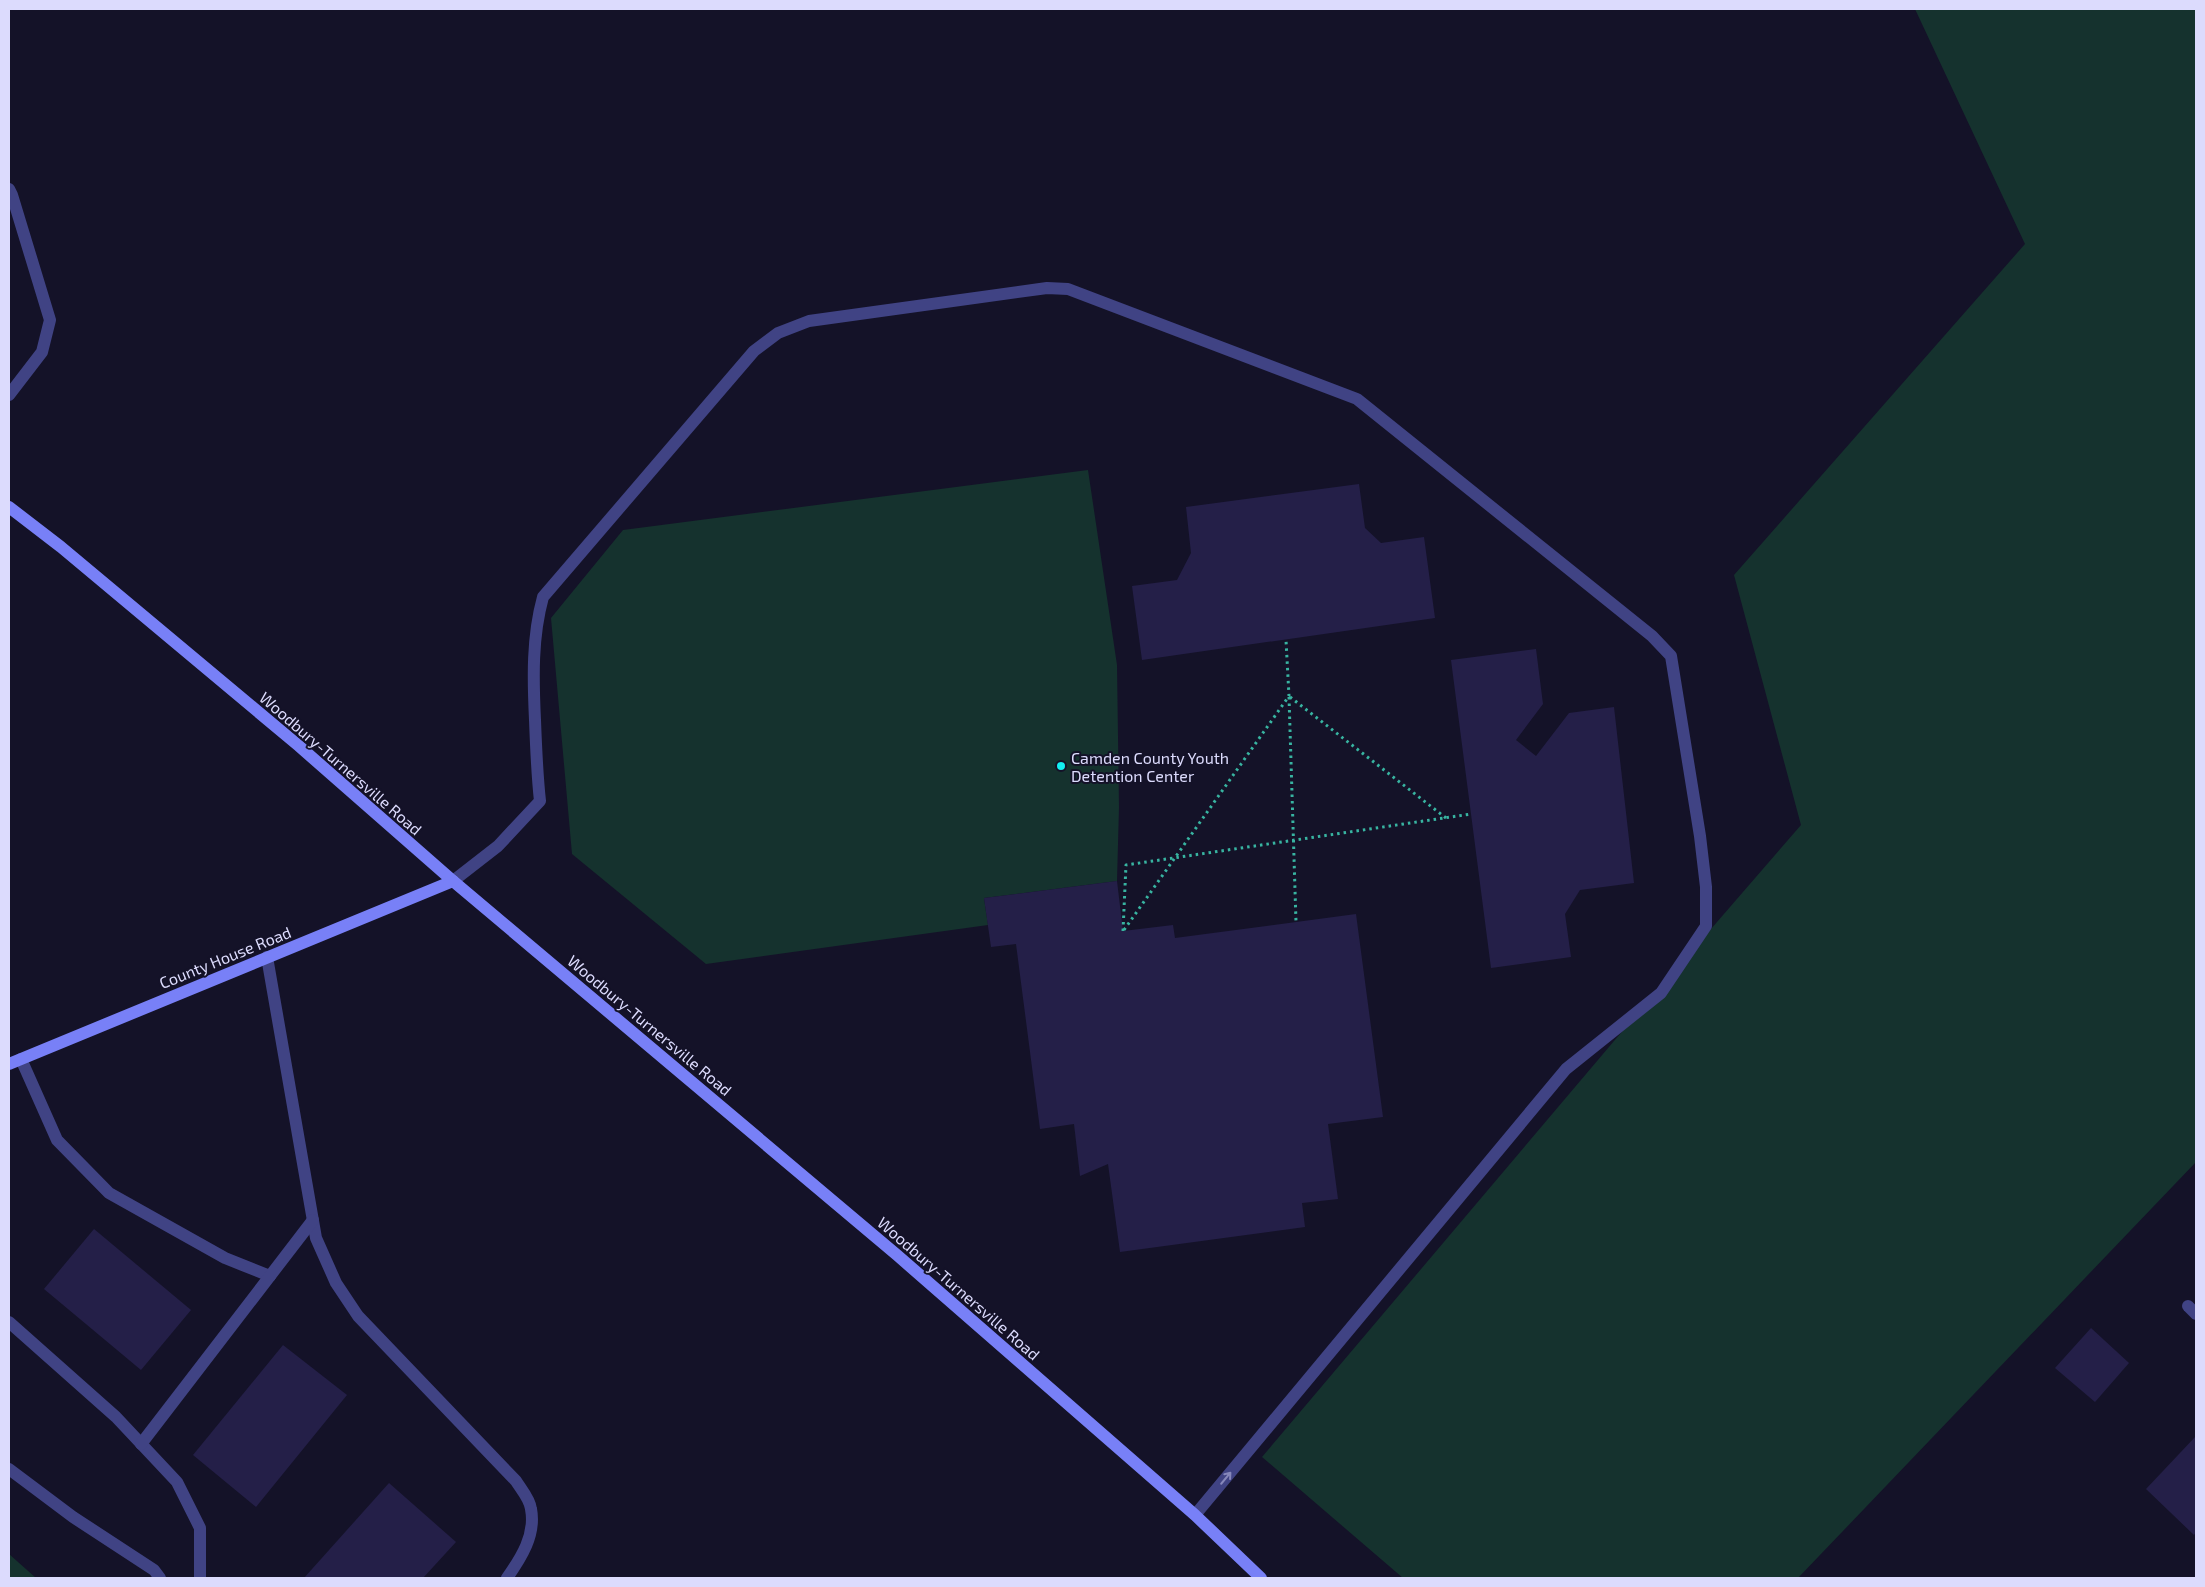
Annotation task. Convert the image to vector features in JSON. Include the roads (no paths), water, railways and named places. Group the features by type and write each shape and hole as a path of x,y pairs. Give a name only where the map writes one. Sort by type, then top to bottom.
{"main road":[{"name":"Woodbury-Turnersville Road","path":"9,507 61,547 299,746 453,881 897,1255 1195,1515 1262,1578"},
{"name":"County House Road","path":"15,1061 453,881"}],"lane":[{"path":"9,189 50,320 42,352 9,395"},
{"path":"453,881 498,846 540,801 536,749 534,651 536,620 543,597 754,351 778,333 809,321 1047,288 1068,289 1356,399 1652,636 1671,656 1700,836 1706,886 1706,926 1661,993 1566,1070 1195,1515"},
{"path":"267,957 316,1238 336,1283 358,1316 516,1480 531,1508 531,1530 525,1550 507,1578"},
{"path":"15,1061 57,1140 109,1193 225,1258 270,1276"},
{"path":"141,1444 313,1220"},
{"path":"9,1322 116,1417 178,1482 200,1528 200,1578"},
{"path":"9,1469 73,1517 154,1570 160,1578"}],"place":[{"name":"Camden County Youth Detention Center","path":"1061,766"}]}
